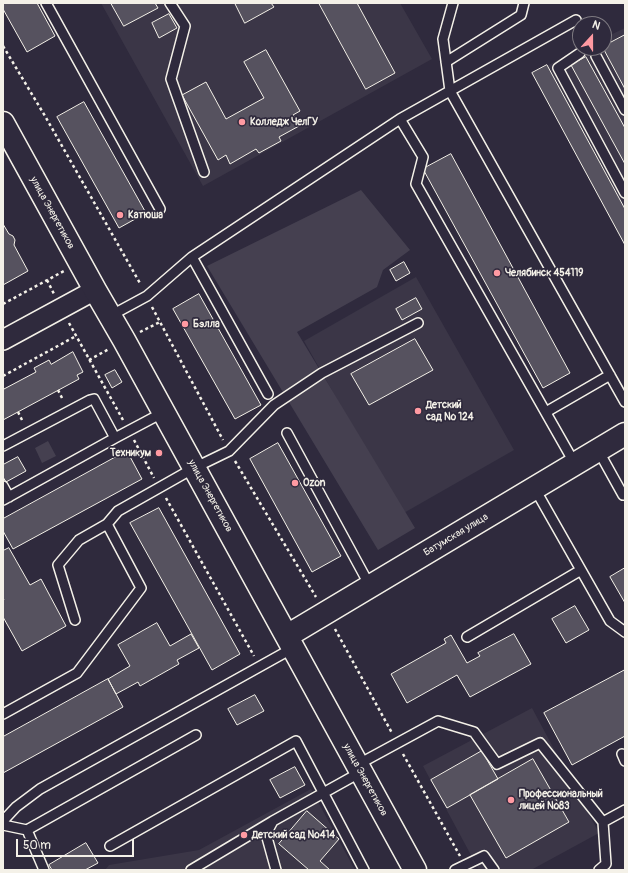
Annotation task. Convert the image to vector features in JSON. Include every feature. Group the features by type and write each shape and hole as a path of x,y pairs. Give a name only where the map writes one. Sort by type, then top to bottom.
{"street":[{"name":"улица Энергетиков","path":"3,123 164,412 415,870"},
{"path":"3,340 95,290"},
{"name":"Батумская улица","path":"290,642 326,613 625,434"}],"lane":[{"path":"46,3 160,209"},
{"path":"170,3 185,26 172,79 204,172"},
{"path":"453,3 443,39 450,91 625,402"},
{"path":"446,62 521,15 524,3"},
{"path":"110,316 147,296 192,257 400,120 572,22"},
{"path":"576,56 558,68 625,193"},
{"path":"596,56 625,110"},
{"path":"400,120 423,157 416,184 575,464"},
{"path":"192,257 268,394"},
{"path":"75,620 58,564 79,540 107,524 118,511 194,468 229,451 274,405 322,373 418,323"},
{"path":"546,412 610,375"},
{"path":"3,446 94,399 115,438"},
{"path":"3,486 6,498 164,412"},
{"path":"287,433 370,586"},
{"path":"598,450 622,494 625,495"},
{"path":"535,489 610,622 625,632"},
{"path":"3,714 77,673 142,588 107,524"},
{"path":"467,637 581,570"},
{"path":"3,821 16,807 40,789 260,667 290,642"},
{"path":"191,870 324,792 397,743 438,721 474,732 497,764 540,743 603,822 606,864 599,870"},
{"path":"3,825 27,830 196,735"},
{"path":"110,846 296,741 364,870"},
{"path":"603,822 625,810"},
{"path":"273,821 266,834 276,870"},
{"path":"27,830 44,870"},
{"path":"455,870 484,856 494,870"}],"path":[{"path":"3,46 45,116 147,296 229,451 326,613 466,865"},
{"path":"3,304 80,263"},
{"path":"47,280 159,487 260,667"},
{"path":"3,376 76,336"},
{"path":"58,390 66,406"},
{"path":"18,412 26,428"}],"shaded area":[{"name":"Колледж ЧелГУ","path":"101,3 400,3 432,59 203,186"},
{"path":"625,28 625,245 532,73 572,53 572,56 612,56 612,34"},
{"path":"361,190 410,250 383,270 377,287 297,332 415,528 378,550 207,266"},
{"name":"Детский сад № 124","path":"416,277 514,450 402,514 304,341"},
{"path":"48,441 56,456 42,463 35,448"},
{"name":"Профессиональный лицей №83","path":"532,708 599,833 531,870 479,870 423,766"},
{"path":"311,789 355,870 105,870 109,865 199,850"}],"building":[{"path":"3,3 37,3 55,36 27,52 3,9"},
{"path":"111,3 155,3 158,8 124,26"},
{"path":"235,3 271,3 274,7 245,23"},
{"path":"319,3 357,3 395,73 366,89"},
{"path":"169,14 177,28 159,38 152,23"},
{"path":"625,35 625,89 607,56 612,56 612,42"},
{"path":"266,50 300,111 293,115 299,126 279,137 281,141 259,153 256,149 230,164 226,155 218,160 182,95 206,82 226,119 264,98 244,62"},
{"path":"586,57 625,128 625,164 571,65"},
{"path":"547,65 625,209 625,245 532,73"},
{"path":"84,102 146,213 119,228 57,117"},
{"path":"451,154 570,373 543,388 423,169"},
{"path":"3,224 9,234 13,236 15,240 14,245 28,271 3,285"},
{"path":"404,262 410,273 396,281 390,270"},
{"path":"199,294 261,405 235,419 173,309"},
{"path":"416,298 422,309 402,320 396,309"},
{"path":"415,339 433,370 369,405 351,374"},
{"path":"73,352 83,372 77,375 79,379 3,420 3,386 4,389 36,372 34,368 49,360 51,364"},
{"path":"115,370 122,382 112,388 105,375"},
{"path":"278,443 341,556 312,572 250,459"},
{"path":"127,451 142,479 13,549 3,531 3,519"},
{"path":"18,457 26,471 6,482 3,477 3,465"},
{"path":"159,508 240,654 212,670 130,523"},
{"path":"9,548 30,585 41,579 66,626 22,651 3,617 3,551"},
{"path":"625,568 625,603 610,577"},
{"path":"575,606 589,630 566,643 552,619"},
{"path":"157,623 170,646 191,634 199,648 177,660 179,664 140,686 138,682 116,694 108,679 130,666 118,645"},
{"path":"514,634 531,664 470,697 457,675 407,703 391,674 446,643 444,639 451,635 467,663 480,656 478,653"},
{"path":"625,670 625,736 572,765 544,713"},
{"path":"108,679 123,707 3,773 3,737"},
{"path":"255,695 264,711 237,725 228,709"},
{"path":"482,751 498,779 447,808 431,780"},
{"path":"533,759 569,822 506,858 470,795"},
{"path":"295,767 305,785 280,798 270,780"},
{"path":"307,811 339,839 320,861 330,870 309,870 279,844"},
{"path":"86,843 98,863 85,870 52,870 49,865"}],"place":[{"name":"Колледж ЧелГУ","path":"242,122"},
{"name":"Катюша","path":"120,215"},
{"name":"Челябинск 454119","path":"497,273"},
{"name":"Бэлла","path":"185,324"},
{"name":"Детский сад № 124","path":"418,411"},
{"name":"Техникум","path":"159,453"},
{"name":"Ozon","path":"295,483"},
{"name":"Профессиональный лицей №83","path":"511,800"},
{"name":"Детский сад №414","path":"244,835"}]}
